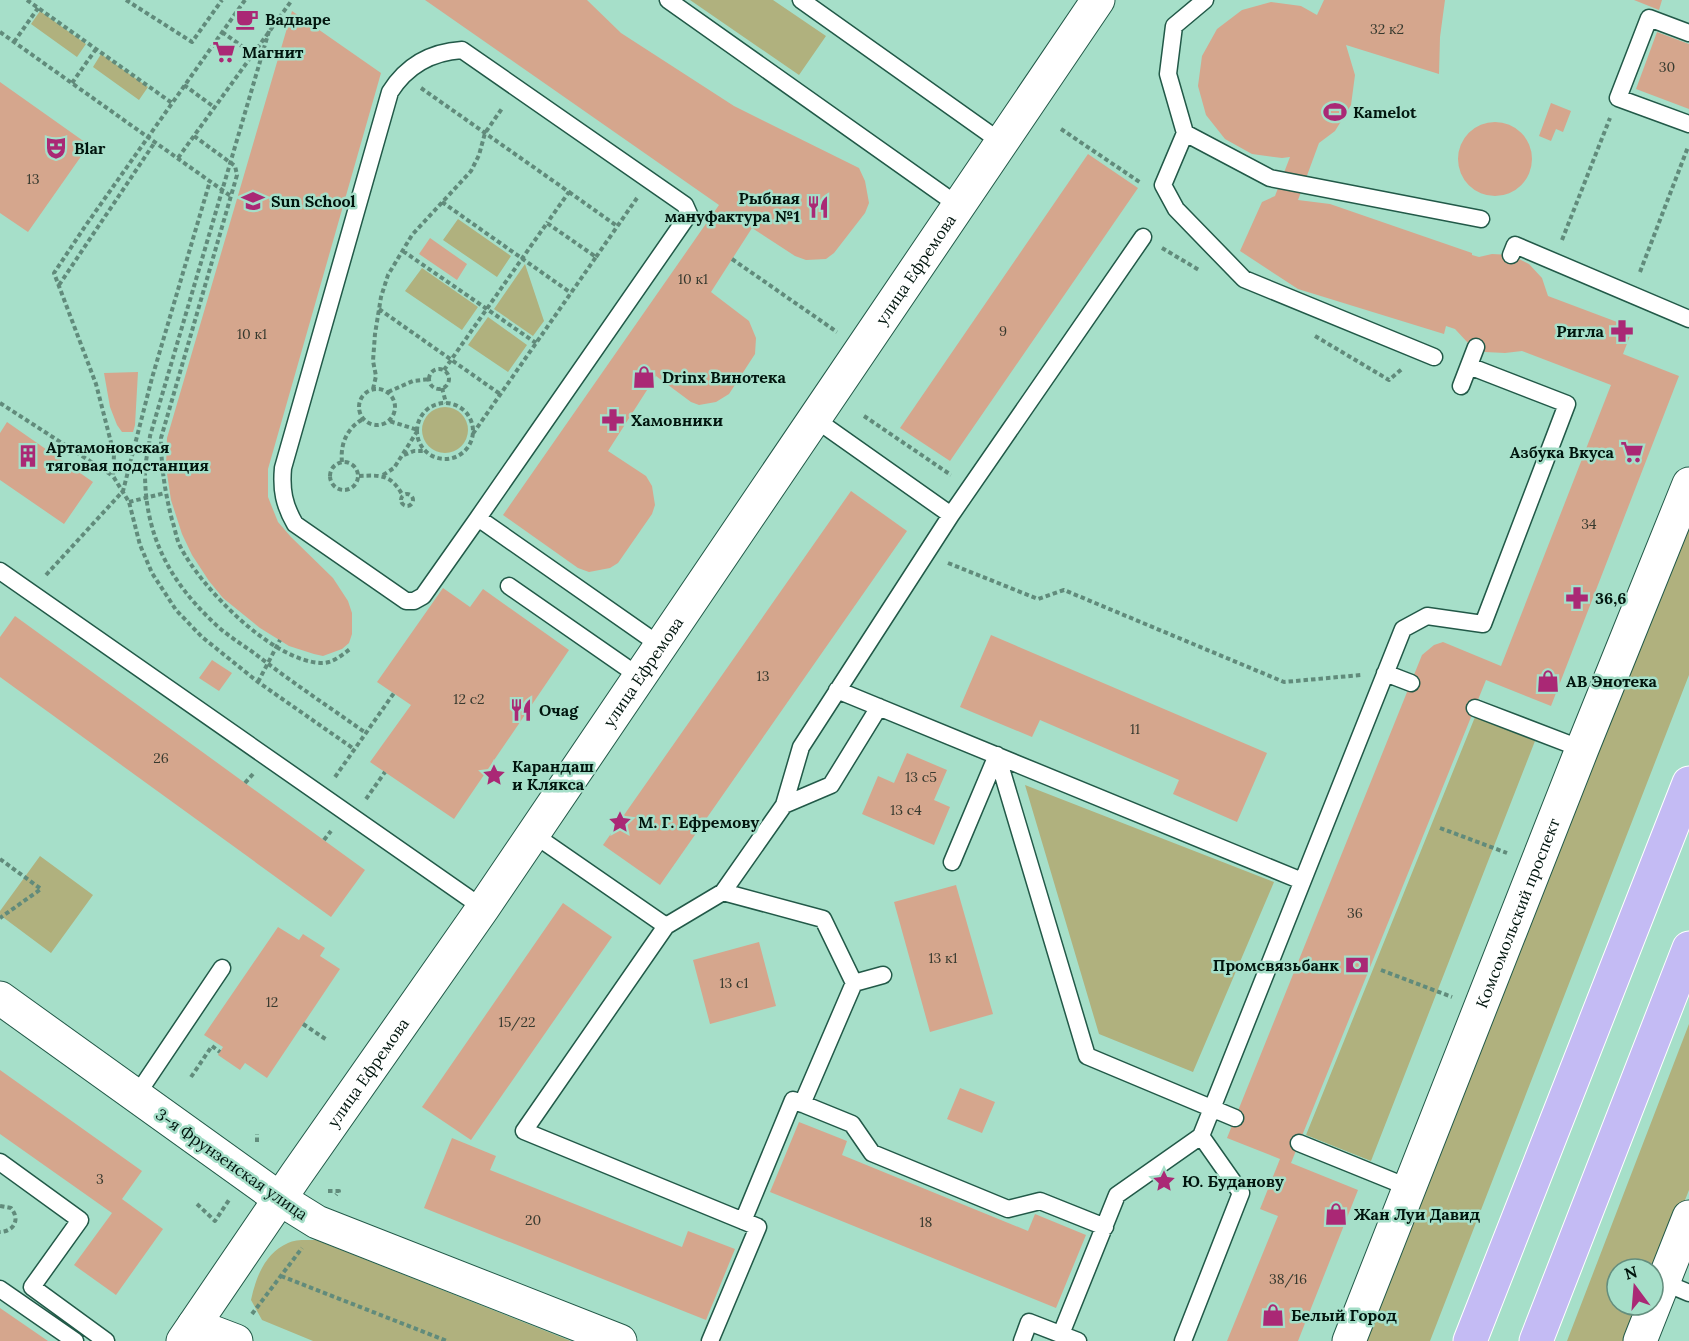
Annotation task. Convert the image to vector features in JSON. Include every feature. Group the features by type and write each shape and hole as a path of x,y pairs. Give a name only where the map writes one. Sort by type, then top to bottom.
{"main road":[{"path":"1470,1341 1689,783"},
{"path":"1536,1341 1689,948"}],"street":[{"name":"улица Ефремова","path":"189,1333 483,908 1098,0"},
{"name":"Комсомольский проспект","path":"1350,1341 1582,749 1689,484"},
{"name":"3-я Фрунзенская улица","path":"0,999 280,1199 317,1222 620,1341"},
{"path":"1640,1341 1676,1288 1689,1217"},
{"path":"189,1333 234,1340"}],"lane":[{"path":"668,0 958,206"},
{"path":"801,0 1001,142"},
{"path":"1205,0 1174,26 1168,74 1185,133 1163,185 1176,209 1244,279 1434,357"},
{"path":"1689,33 1649,18 1618,98 1689,124"},
{"path":"462,50 517,88 685,206 688,209 688,218 423,597 414,601 406,601 295,524 282,496 282,468 390,93 402,76 423,59 446,51 462,50"},
{"path":"1185,133 1270,178 1481,219"},
{"path":"710,1341 758,1227 525,1131 666,926 723,892 784,805 801,747 837,690 951,514 1143,237"},
{"path":"1511,255 1515,245 1689,319"},
{"path":"1461,386 1476,347"},
{"path":"1061,1334 1117,1195 1201,1136 1211,1106 1403,629 1427,616 1483,624 1567,404 1469,366"},
{"path":"815,419 951,514"},
{"path":"478,518 661,646"},
{"path":"0,571 483,908"},
{"path":"509,586 640,677"},
{"path":"1385,673 1411,683"},
{"path":"837,690 1302,881"},
{"path":"784,805 831,784 879,707"},
{"path":"1474,708 1582,749"},
{"path":"952,862 997,755"},
{"path":"997,755 1087,1056 1235,1118"},
{"path":"533,834 666,926"},
{"path":"723,892 824,919 854,982 802,1104"},
{"path":"136,1096 222,968"},
{"path":"854,982 883,975"},
{"path":"743,1221 793,1100 852,1124 872,1153 1008,1209 1040,1201 1105,1227"},
{"path":"1183,1341 1241,1193 1201,1136"},
{"path":"1299,1143 1410,1188"},
{"path":"0,1162 80,1220 32,1287 106,1341"},
{"path":"0,1289 75,1341"},
{"path":"1022,1341 1029,1322 1078,1341"}],"path":[{"path":"27,0 172,103"},
{"path":"126,0 192,42 222,0"},
{"path":"113,476 114,454 96,384 54,273 245,0"},
{"path":"178,158 292,0"},
{"path":"14,42 38,8"},
{"path":"0,32 232,197"},
{"path":"222,32 253,54"},
{"path":"269,32 150,436 145,470 146,498 158,547 178,585 214,624 366,733"},
{"path":"72,83 96,49"},
{"path":"402,76 618,226"},
{"path":"184,85 214,106"},
{"path":"373,389 376,376 373,361 375,334 388,275 412,235 471,171 479,155 485,133 517,88"},
{"path":"1554,261 1618,98"},
{"path":"194,136 231,162 235,166 237,175 161,438 161,469 165,493 179,545 200,577 222,603 266,641 302,658 323,663 338,659 350,649"},
{"path":"59,285 156,142"},
{"path":"1632,295 1689,144"},
{"path":"404,456 414,451 426,451 440,458 454,457 466,448 472,435 500,394 650,180"},
{"path":"30,591 123,491 152,378 210,181"},
{"path":"430,379 434,371 444,370 569,192"},
{"path":"442,202 571,293"},
{"path":"547,223 596,257"},
{"path":"402,251 536,344"},
{"path":"732,259 862,350"},
{"path":"379,309 500,394"},
{"path":"430,379 434,387 442,388 447,385 449,379 444,370"},
{"path":"388,392 413,381 430,379"},
{"path":"442,388 446,403"},
{"path":"373,389 388,392 395,406 389,421 376,426 367,423 358,411 359,401 367,391 373,389"},
{"path":"0,403 113,476 129,502 140,545 152,573 176,610 202,637 258,682 354,749"},
{"path":"359,476 383,475 394,468 404,456 418,430 422,416 437,404 454,404 465,411 472,422 472,435"},
{"path":"864,416 953,476"},
{"path":"342,462 341,454 345,438 353,425 363,419"},
{"path":"389,421 418,430"},
{"path":"418,430 421,443 426,451"},
{"path":"342,462 354,466 359,476 356,485 348,490 336,487 331,481 331,471 342,462"},
{"path":"383,475 395,484 403,496"},
{"path":"129,502 165,493"},
{"path":"925,554 1038,598 1064,590 1284,682 1385,673"},
{"path":"258,682 280,640"},
{"path":"333,780 394,693"},
{"path":"364,802 385,772"},
{"path":"1440,828 1511,855"},
{"path":"0,859 41,889 0,918"},
{"path":"1381,970 1455,999"},
{"path":"303,1024 327,1040"},
{"path":"191,1077 212,1046 220,1052"},
{"path":"197,1204 214,1221 229,1200"},
{"path":"0,1206 11,1208 16,1220 14,1227 0,1232"},
{"path":"234,1340 304,1245"},
{"path":"281,1276 447,1341"}],"green space":[{"path":"690,0 773,0 826,36 799,75"},
{"path":"40,11 86,44 77,57 31,24"},
{"path":"101,54 148,87 139,100 93,67"},
{"path":"458,219 511,256 497,277 443,240"},
{"path":"525,264 544,321 533,336 494,309"},
{"path":"422,268 478,307 462,330 405,291"},
{"path":"488,317 527,345 508,372 468,345"},
{"path":"445,407 461,414 468,430 461,446 445,453 429,446 422,430 429,414"},
{"path":"1689,521 1689,675 1430,1341 1367,1341"},
{"path":"1475,717 1535,741 1371,1161 1306,1135"},
{"path":"1025,785 1274,882 1193,1072 1099,1034"},
{"path":"40,856 93,895 51,953 0,915 0,911"},
{"path":"1689,1024 1689,1190 1663,1257 1605,1257 1605,1317 1639,1317 1630,1341 1567,1341"},
{"path":"316,1240 571,1341 313,1341 262,1320 251,1300 259,1274 268,1259 280,1247 291,1242"}],"building":[{"path":"425,0 587,0 621,33 734,106 859,168 865,181 869,203 865,213 834,253 826,259 806,260 795,256 752,228 711,292 749,321 756,338 755,354 729,394 716,402 699,405 691,402 656,376 608,451 646,476 652,486 655,505 652,514 618,563 610,568 589,572 578,568 503,515 719,205"},
{"path":"1324,0 1445,0 1440,37 1439,74 1346,45 1355,75 1351,105 1335,131 1319,143 1298,200 1330,204 1479,257 1492,254 1511,255 1529,264 1542,278 1548,296 1633,328 1623,354 1679,376 1551,706 1486,680 1291,1163 1358,1190 1298,1341 1227,1341 1278,1216 1260,1209 1280,1159 1227,1138 1422,655 1434,645 1443,642 1501,666 1611,385 1522,351 1485,352 1468,343 1455,329 1446,326 1444,334 1298,289 1240,251 1262,202 1275,196 1290,157 1252,154 1225,139 1206,115 1198,86 1202,56 1217,29 1242,10 1271,2 1301,6 1317,15"},
{"path":"1634,0 1662,0 1659,10"},
{"path":"292,11 381,73 268,469 268,497 278,522 333,578 348,601 352,613 352,634 349,643 342,649 323,656 289,646 260,628 223,598 192,555 182,534 171,500 166,467 167,438"},
{"path":"1657,32 1689,44 1689,109 1636,89"},
{"path":"0,82 89,145 28,232 0,213"},
{"path":"1551,103 1571,111 1563,132 1556,129 1551,141 1539,136"},
{"path":"1495,122 1509,125 1521,133 1529,145 1532,159 1529,173 1521,185 1509,193 1495,196 1481,193 1469,185 1461,173 1458,159 1461,145 1469,133 1481,125"},
{"path":"1088,154 1138,188 950,461 900,428"},
{"path":"430,238 467,264 457,280 419,254"},
{"path":"138,372 135,425 133,432 122,432 110,407 104,373"},
{"name":"Артамоновская тяговая подстанция","path":"7,422 93,482 64,524 0,480 0,433"},
{"path":"851,491 907,531 660,885 603,845"},
{"path":"443,588 470,607 483,589 569,650 454,819 370,762 411,705 377,682"},
{"path":"15,616 365,870 331,917 0,677 0,637"},
{"path":"991,635 1267,753 1237,822 1173,794 1179,780 1040,720 1032,737 960,707"},
{"path":"212,660 232,673 219,691 199,678"},
{"path":"907,753 947,770 934,800 950,807 934,845 862,814 878,776 894,783"},
{"path":"956,885 993,1014 930,1032 894,902"},
{"path":"563,903 612,937 471,1140 422,1107"},
{"path":"278,927 299,940 303,934 325,948 320,956 340,969 267,1078 245,1063 240,1070 218,1055 223,1047 204,1035"},
{"path":"759,942 776,1006 710,1024 693,960"},
{"path":"0,1070 142,1171 122,1199 163,1229 116,1295 74,1265 112,1213 0,1134"},
{"path":"960,1088 995,1102 982,1133 947,1119"},
{"path":"799,1122 847,1141 842,1155 1028,1231 1035,1214 1086,1235 1056,1308 770,1192"},
{"path":"452,1138 496,1156 490,1170 682,1247 688,1231 735,1249 706,1320 424,1208"},
{"path":"0,1308 48,1341 0,1341"}],"place":[{"name":"Вадваре","path":"247,19"},
{"name":"Магнит","path":"224,52"},
{"name":"Kamelot","path":"1335,112"},
{"name":"Blar","path":"56,148"},
{"name":"Sun School","path":"253,201"},
{"name":"Рыбная мануфактура №1","path":"818,207"},
{"name":"Ригла","path":"1622,331"},
{"name":"Drinx Винотека","path":"644,377"},
{"name":"Хамовники","path":"613,420"},
{"name":"Азбука Вкуса","path":"1632,452"},
{"name":"Артамоновская тяговая подстанция","path":"28,456"},
{"name":"36,6","path":"1577,598"},
{"name":"АВ Энотека","path":"1548,681"},
{"name":"Очаg","path":"521,710"},
{"name":"Карандаш и Клякса","path":"494,775"},
{"name":"М. Г. Ефремову","path":"620,822"},
{"name":"Промсвязьбанк","path":"1357,965"},
{"name":"Ю. Буданову","path":"1164,1181"},
{"name":"Жан Луи Давид","path":"1336,1214"},
{"name":"Белый Город","path":"1273,1315"}]}
